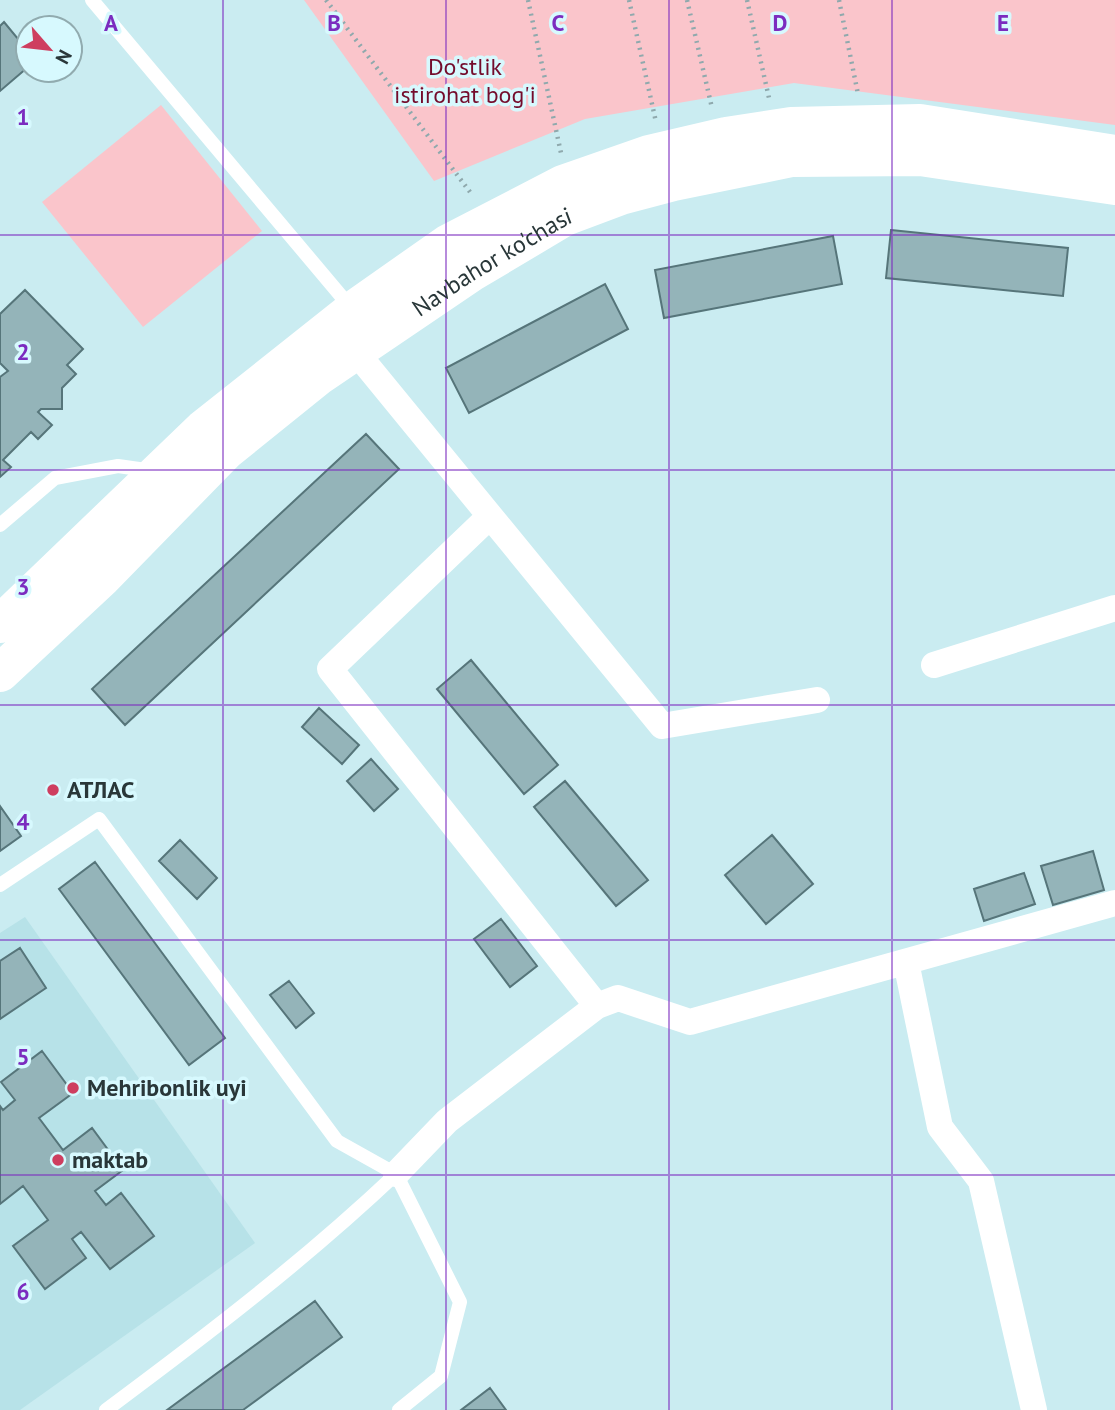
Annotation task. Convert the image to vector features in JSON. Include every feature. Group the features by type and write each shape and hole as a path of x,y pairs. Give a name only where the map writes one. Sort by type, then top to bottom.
{"street":[{"name":"Navbahor ko'chasi","path":"0,673 103,577 226,451 310,364 353,310 447,244 563,184 649,154 726,136 790,126 920,123 1115,154"},
{"name":"Navbahor ko'chasi","path":"0,624 202,429 310,364 355,351 471,273 565,217 674,182 792,158 920,157 1115,186"},
{"path":"355,351 662,726 817,701"},
{"path":"490,516 330,669 597,1006"},
{"path":"934,665 1115,608"},
{"path":"396,1174 447,1121 597,1006 618,998 690,1022 1115,903"},
{"path":"906,962 940,1127 981,1181 1034,1410"}],"lane":[{"path":"92,0 353,310"},
{"path":"0,525 55,478 118,466 158,471"},
{"path":"0,885 99,819 337,1141 396,1174 460,1302 441,1377 399,1410"},
{"path":"106,1410 214,1330 329,1238 396,1174"}],"path":[{"path":"326,0 474,196"},
{"path":"527,0 562,159"},
{"path":"629,0 657,128"},
{"path":"687,0 712,110"},
{"path":"747,0 770,105"},
{"path":"839,0 859,98"}],"shaded area":[{"name":"Mehribonlik uyi","path":"25,917 255,1243 20,1410 0,1410 0,933"}],"green space":[{"name":"Do'stlik istirohat bog'i","path":"304,0 1115,0 1115,125 794,83 585,119 434,181"},
{"path":"161,105 262,231 143,327 42,202"}],"building":[{"path":"4,22 14,34 14,79 0,91 0,26"},
{"path":"891,230 1068,248 1063,296 886,278"},
{"path":"833,236 842,284 664,318 655,270"},
{"path":"605,284 628,329 469,413 446,368"},
{"path":"25,290 83,349 67,365 76,374 62,388 62,409 41,409 38,412 52,425 38,439 31,432 3,460 11,467 0,477 0,377 8,371 0,363 0,314"},
{"path":"366,434 399,469 125,725 92,689"},
{"path":"471,660 558,765 524,794 437,689"},
{"path":"319,708 359,745 342,764 302,727"},
{"path":"371,759 398,789 374,811 347,781"},
{"path":"565,781 648,880 616,906 534,807"},
{"path":"0,806 21,836 0,851"},
{"path":"772,835 813,884 766,924 725,875"},
{"path":"180,840 217,878 197,899 159,861"},
{"path":"1093,851 1104,890 1053,905 1041,866"},
{"path":"95,862 225,1038 189,1065 59,889"},
{"path":"1024,873 1035,904 984,921 974,889"},
{"path":"501,919 537,966 510,987 474,939"},
{"path":"20,948 46,988 0,1019 0,961"},
{"path":"289,981 314,1013 296,1028 270,995"},
{"name":"maktab","path":"42,1051 73,1093 39,1118 63,1150 92,1128 123,1170 95,1191 106,1205 121,1193 154,1236 110,1269 81,1232 72,1239 86,1258 45,1289 13,1246 48,1220 23,1186 0,1204 0,1106 3,1110 15,1100 1,1082"},
{"path":"315,1301 342,1337 243,1410 167,1410"},
{"path":"490,1388 506,1410 461,1410"}],"place":[{"name":"АТЛАС","path":"53,790"},
{"name":"Mehribonlik uyi","path":"73,1088"},
{"name":"maktab","path":"58,1160"}]}
